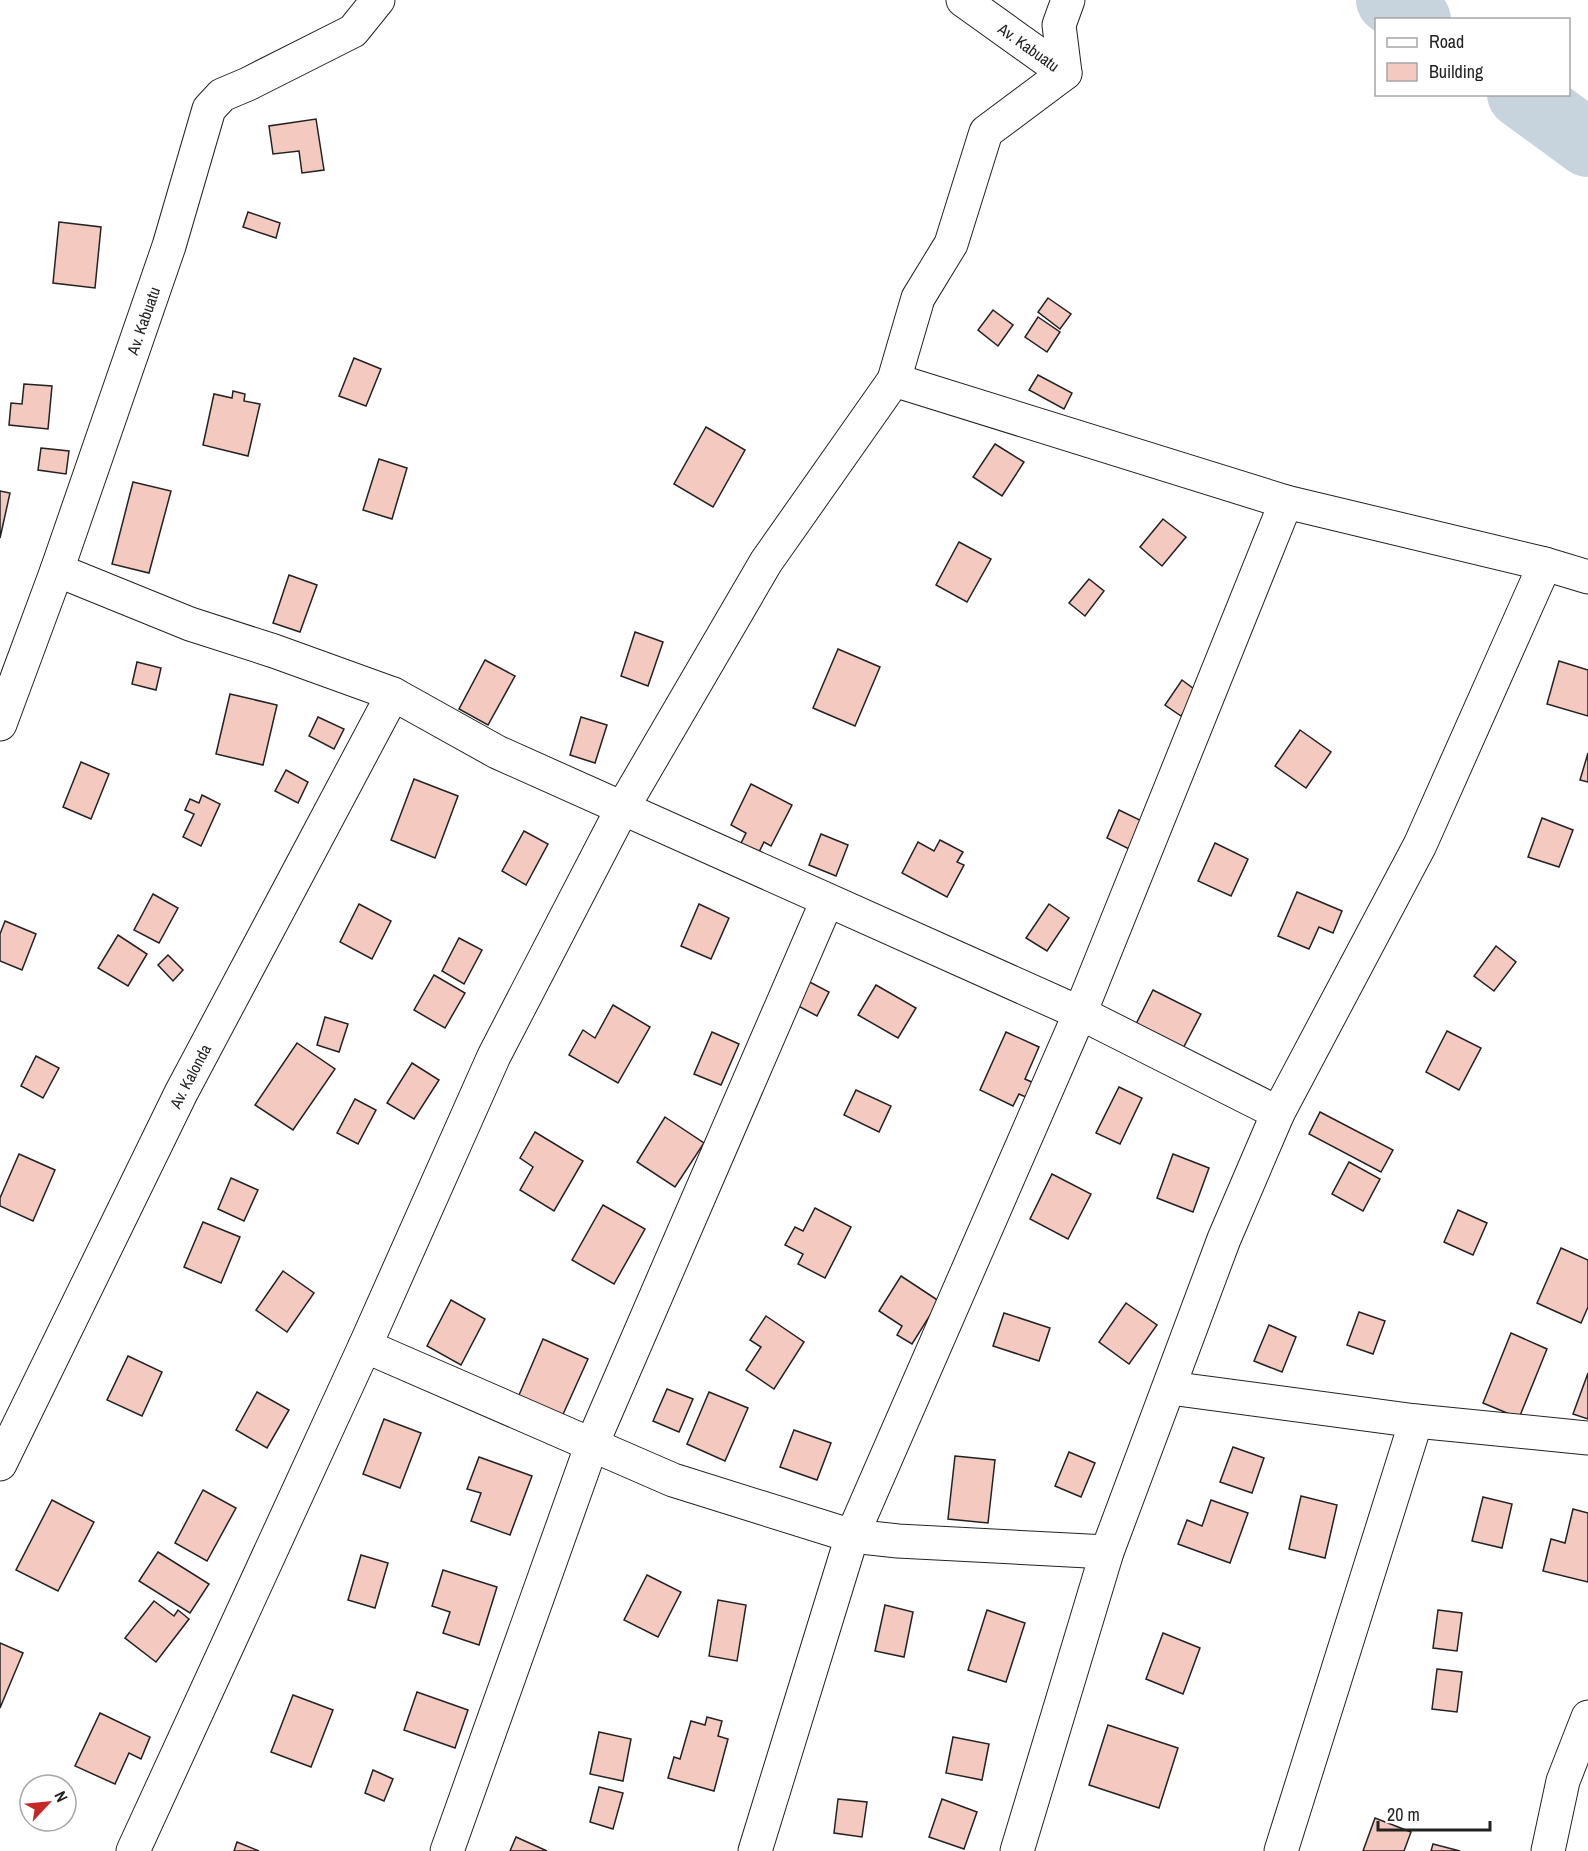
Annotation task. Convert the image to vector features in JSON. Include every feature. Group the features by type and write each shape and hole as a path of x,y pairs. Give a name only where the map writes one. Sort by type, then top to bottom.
{"street":[{"name":"Av. Kabuatu","path":"0,724 57,570 169,246 209,109 222,95 353,31 378,0"},
{"name":"Av. Kabuatu","path":"963,0 1065,73"},
{"path":"133,1851 365,1346 494,1056 622,810 765,562 894,380 918,298 951,244 986,132 1065,73 1059,25 1068,0"},
{"path":"894,380 1286,502 1545,564 1588,577"},
{"path":"755,1851 852,1536 1080,1013 1286,502"},
{"path":"1017,1851 1107,1552 1224,1239 1278,1113 1420,845 1545,564"},
{"path":"57,570 190,624 393,693 497,752 622,810 1080,1013 1278,1113"},
{"name":"Av. Kalonda","path":"0,1464 181,1093 393,693"},
{"path":"447,1851 592,1444 827,901"},
{"path":"365,1346 673,1479 852,1536 898,1541 1107,1552"},
{"path":"1170,1388 1416,1421 1588,1438"},
{"path":"1281,1851 1416,1421"},
{"path":"1548,1851 1563,1781 1588,1717"}],"building":[{"path":"316,119 324,170 302,173 299,151 273,154 269,126"},
{"path":"248,212 280,223 276,238 243,227"},
{"path":"59,222 101,227 95,288 53,283"},
{"path":"1048,298 1071,314 1060,329 1038,312"},
{"path":"993,310 1013,325 998,346 978,330"},
{"path":"1038,317 1060,332 1047,352 1025,337"},
{"path":"354,358 381,369 366,406 339,396"},
{"path":"1038,375 1072,393 1064,409 1029,390"},
{"path":"24,384 52,386 48,429 9,425 11,403 22,404"},
{"path":"233,391 245,394 244,401 260,404 248,456 203,445 214,394 232,398"},
{"path":"706,427 745,450 713,507 674,484"},
{"path":"995,444 1024,462 1002,496 973,477"},
{"path":"41,448 69,451 66,474 38,470"},
{"path":"379,459 407,468 392,519 363,510"},
{"path":"133,482 171,491 149,573 112,564"},
{"path":"0,491 10,493 0,538"},
{"path":"1163,519 1186,537 1162,566 1140,547"},
{"path":"959,542 991,559 967,602 936,585"},
{"path":"289,575 317,585 300,632 273,623"},
{"path":"1089,579 1104,591 1085,616 1069,603"},
{"path":"635,632 663,642 648,686 621,676"},
{"path":"838,649 880,667 855,726 813,708"},
{"path":"485,660 515,676 488,725 459,709"},
{"path":"1559,661 1588,670 1588,716 1547,704"},
{"path":"137,662 161,668 156,690 132,684"},
{"path":"1182,680 1198,692 1181,716 1165,705"},
{"path":"230,694 277,705 263,765 216,754"},
{"path":"318,717 344,729 334,749 309,736"},
{"path":"581,717 607,725 595,763 570,755"},
{"path":"1300,730 1331,752 1306,788 1275,766"},
{"path":"1588,753 1588,782 1580,780"},
{"path":"81,762 109,774 91,819 63,807"},
{"path":"286,770 308,782 298,803 275,791"},
{"path":"414,779 458,796 435,858 391,840"},
{"path":"751,784 792,805 771,846 764,842 754,862 736,853 746,833 731,825"},
{"path":"202,795 220,804 201,846 183,837 194,814 185,810 190,799 199,803"},
{"path":"1119,810 1144,822 1131,850 1107,838"},
{"path":"1542,818 1573,830 1559,867 1528,857"},
{"path":"524,831 548,844 526,885 502,871"},
{"path":"821,834 848,845 836,876 809,865"},
{"path":"940,840 963,852 957,862 964,865 947,897 902,873 918,842 934,851"},
{"path":"1215,843 1248,859 1231,896 1198,881"},
{"path":"1297,892 1342,911 1333,933 1319,927 1309,949 1278,936"},
{"path":"153,894 178,908 159,943 134,930"},
{"path":"359,904 391,921 372,959 340,942"},
{"path":"699,904 729,918 711,959 681,946"},
{"path":"1049,904 1069,918 1047,951 1026,938"},
{"path":"5,921 36,934 22,970 0,961 0,934"},
{"path":"118,935 147,954 128,986 98,968"},
{"path":"459,938 482,950 464,984 442,971"},
{"path":"1496,946 1516,962 1494,991 1474,976"},
{"path":"168,955 183,970 173,981 158,965"},
{"path":"434,975 465,993 445,1028 414,1010"},
{"path":"800,977 829,992 817,1016 787,1000"},
{"path":"876,985 916,1008 898,1038 858,1015"},
{"path":"1153,990 1201,1014 1179,1056 1132,1032"},
{"path":"613,1005 650,1027 618,1083 569,1055 583,1030 595,1038"},
{"path":"325,1017 348,1024 339,1052 317,1045"},
{"path":"1447,1031 1481,1048 1459,1090 1426,1072"},
{"path":"712,1032 739,1044 721,1085 694,1074"},
{"path":"1006,1032 1039,1047 1025,1079 1043,1087 1037,1102 1019,1094 1013,1106 980,1090"},
{"path":"297,1043 335,1069 293,1130 255,1105"},
{"path":"36,1056 59,1068 43,1098 21,1086"},
{"path":"412,1063 439,1080 414,1119 387,1103"},
{"path":"1119,1087 1142,1098 1120,1144 1096,1133"},
{"path":"856,1090 891,1106 879,1132 844,1115"},
{"path":"355,1099 376,1110 358,1144 337,1133"},
{"path":"1320,1112 1393,1150 1381,1172 1309,1134"},
{"path":"665,1117 704,1143 675,1187 637,1162"},
{"path":"535,1132 583,1161 554,1211 520,1190 533,1167 520,1158"},
{"path":"19,1154 55,1170 33,1221 0,1206 0,1198"},
{"path":"1173,1154 1209,1168 1193,1212 1157,1198"},
{"path":"1349,1162 1380,1179 1363,1211 1332,1194"},
{"path":"1052,1174 1091,1194 1068,1239 1030,1219"},
{"path":"231,1178 258,1190 244,1221 218,1209"},
{"path":"603,1205 645,1229 614,1284 572,1260"},
{"path":"815,1208 851,1227 825,1278 798,1264 803,1254 785,1245 795,1227 803,1231"},
{"path":"1458,1210 1487,1223 1473,1255 1444,1242"},
{"path":"203,1222 240,1237 221,1283 184,1267"},
{"path":"1561,1248 1588,1260 1588,1307 1581,1323 1537,1303"},
{"path":"283,1271 314,1293 287,1332 256,1310"},
{"path":"901,1276 939,1301 912,1344 897,1335 902,1326 879,1311"},
{"path":"451,1300 485,1319 461,1365 427,1346"},
{"path":"1126,1303 1157,1325 1129,1364 1099,1342"},
{"path":"1359,1312 1385,1321 1373,1354 1347,1345"},
{"path":"1004,1313 1050,1328 1039,1361 993,1346"},
{"path":"766,1316 804,1342 774,1389 746,1370 761,1347 750,1340"},
{"path":"1269,1325 1296,1337 1282,1372 1254,1361"},
{"path":"1511,1333 1547,1349 1519,1418 1483,1403"},
{"path":"543,1339 588,1359 560,1421 516,1402"},
{"path":"128,1356 162,1372 142,1416 107,1400"},
{"path":"1588,1373 1588,1419 1573,1414"},
{"path":"667,1389 693,1399 679,1432 653,1421"},
{"path":"257,1392 289,1410 267,1448 236,1430"},
{"path":"709,1392 748,1408 725,1461 687,1444"},
{"path":"384,1419 421,1433 400,1488 363,1474"},
{"path":"794,1430 831,1443 817,1480 780,1467"},
{"path":"1233,1447 1264,1458 1252,1493 1220,1482"},
{"path":"1069,1452 1095,1463 1081,1497 1055,1486"},
{"path":"955,1456 995,1460 988,1523 948,1519"},
{"path":"479,1457 532,1476 510,1535 471,1521 481,1493 467,1489"},
{"path":"203,1490 236,1508 207,1561 175,1543"},
{"path":"1301,1496 1337,1505 1325,1558 1289,1549"},
{"path":"1483,1497 1512,1504 1502,1548 1472,1541"},
{"path":"52,1500 94,1522 58,1591 16,1570"},
{"path":"1211,1500 1248,1513 1230,1563 1178,1544 1187,1520 1202,1526"},
{"path":"1573,1509 1588,1513 1588,1582 1543,1571 1551,1539 1565,1543"},
{"path":"158,1552 209,1584 190,1613 139,1581"},
{"path":"361,1555 388,1563 375,1608 348,1600"},
{"path":"443,1570 497,1587 479,1645 443,1633 450,1612 432,1606"},
{"path":"647,1575 681,1592 658,1637 624,1620"},
{"path":"718,1600 746,1605 737,1661 709,1656"},
{"path":"154,1601 174,1616 178,1610 189,1619 156,1662 125,1638"},
{"path":"885,1605 913,1612 904,1657 875,1651"},
{"path":"987,1610 1025,1623 1006,1682 968,1670"},
{"path":"1438,1610 1462,1613 1457,1651 1433,1648"},
{"path":"1163,1633 1200,1648 1183,1694 1146,1679"},
{"path":"0,1643 23,1653 0,1708"},
{"path":"1437,1669 1462,1672 1457,1712 1432,1709"},
{"path":"417,1692 468,1710 455,1748 404,1730"},
{"path":"293,1695 333,1710 311,1767 271,1752"},
{"path":"100,1713 150,1737 141,1759 129,1753 115,1784 75,1766"},
{"path":"707,1717 722,1721 718,1736 728,1739 714,1791 668,1778 674,1757 680,1759 691,1721 705,1725"},
{"path":"1108,1725 1178,1748 1159,1808 1089,1785"},
{"path":"599,1732 631,1739 623,1781 590,1774"},
{"path":"953,1737 989,1744 982,1780 946,1773"},
{"path":"373,1770 393,1779 384,1801 365,1793"},
{"path":"599,1787 623,1793 613,1829 590,1822"},
{"path":"838,1799 867,1802 862,1837 834,1833"},
{"path":"942,1799 977,1812 964,1849 929,1837"},
{"path":"1375,1818 1411,1832 1404,1851 1363,1851"},
{"path":"516,1837 547,1851 510,1851"},
{"path":"237,1842 259,1851 234,1851"},
{"path":"1433,1844 1460,1851 1431,1851"}],"waterway":[{"path":"1390,0 1414,18"},
{"path":"1524,96 1588,143"}]}
